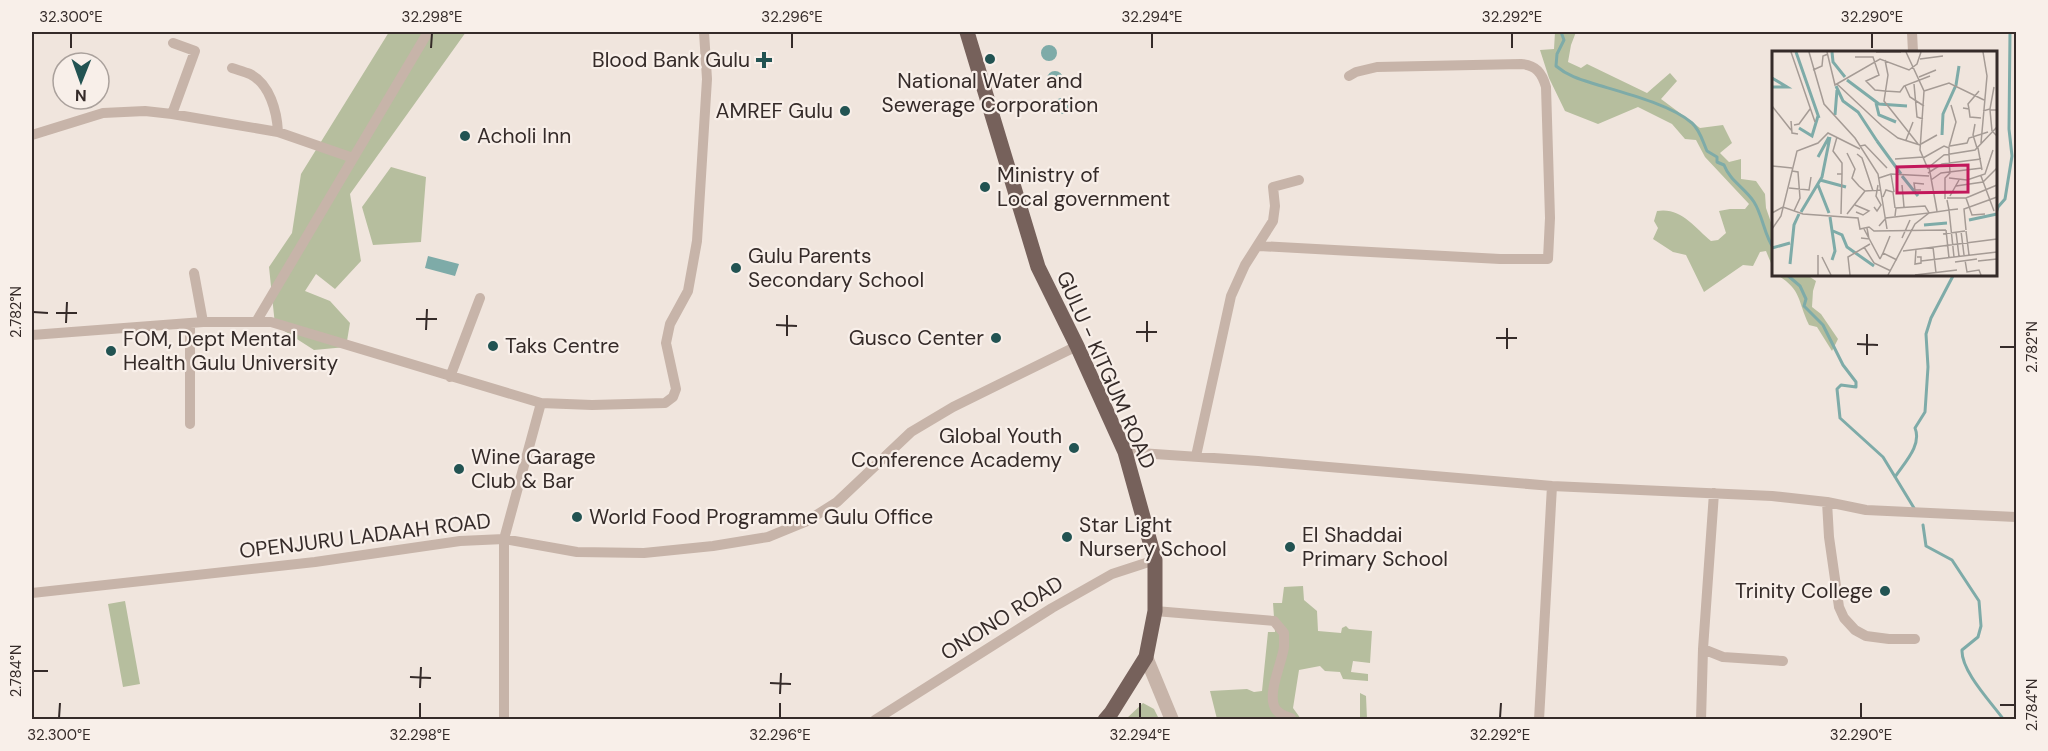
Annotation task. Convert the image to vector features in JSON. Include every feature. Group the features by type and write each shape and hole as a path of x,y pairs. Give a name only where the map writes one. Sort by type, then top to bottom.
{"main road":[{"name":"GULU - KITGUM ROAD","path":"967,32 1038,267 1077,346 1125,453 1155,560 1155,611 1146,657 1105,720"}],"street":[{"path":"256,322 428,32"},
{"path":"32,335 203,322 271,322 542,403 592,405 665,403 673,398 676,389 666,343 670,324 687,291 697,241 707,79 704,32"},
{"path":"1912,32 1913,51"},
{"path":"172,114 195,51 173,43"},
{"path":"1258,246 1500,259 1548,259 1550,218 1546,87 1537,69 1530,64 1377,67 1349,76"},
{"path":"232,68 252,75 268,90 278,132"},
{"path":"32,135 103,113 145,111 278,132 353,158"},
{"path":"1196,456 1231,296 1245,265 1273,221 1274,187 1299,180"},
{"path":"194,273 203,322"},
{"path":"450,377 480,298"},
{"path":"190,323 190,424"},
{"name":"OPENJURU LADAAH ROAD","path":"32,593 315,562 460,541 504,539 577,552 644,553 713,546 768,537 807,521 837,502 919,427 953,407 1077,346"},
{"path":"504,720 504,539 542,403"},
{"path":"1125,453 1196,456 1552,486 1772,496 1827,502 1866,510 2016,517"},
{"path":"1539,720 1552,486"},
{"path":"1701,720 1703,649 1714,493"},
{"path":"1827,502 1839,607 1844,618 1855,630 1866,636 1915,639"},
{"name":"ONONO ROAD","path":"874,720 1052,608 1112,574 1155,560"},
{"path":"1155,611 1274,621 1284,633 1284,646 1273,700 1275,708 1281,715 1291,718"},
{"path":"1703,649 1723,657 1783,661"},
{"path":"1146,657 1172,720"}],"green space":[{"path":"389,32 466,32 350,194 361,261 335,289 316,274 305,291 330,301 350,323 346,347 314,350 275,325 269,267 292,233 301,174"},
{"path":"1555,32 1576,32 1568,62 1581,68 1587,64 1647,93 1670,73 1677,81 1661,99 1700,128 1723,125 1732,143 1720,153 1729,162 1741,159 1741,179 1756,181 1765,194 1766,208 1772,225 1772,266 1766,251 1760,252 1753,266 1743,265 1704,292 1686,255 1673,252 1653,239 1658,228 1654,221 1657,211 1680,215 1711,241 1718,240 1726,233 1719,211 1745,209 1749,204 1705,157 1696,140 1685,139 1672,124 1638,107 1598,124 1565,111 1549,78 1540,50 1554,49"},
{"path":"391,167 426,177 421,242 373,245 362,207"},
{"path":"1779,276 1808,276 1816,281 1812,307 1821,314 1838,339 1832,351 1817,327 1809,325 1798,296 1785,280"},
{"path":"1303,586 1304,600 1317,611 1318,631 1341,633 1342,628 1346,626 1349,629 1372,631 1370,663 1353,661 1351,672 1368,674 1368,681 1343,679 1340,672 1325,671 1320,666 1299,670 1293,708 1301,719 1217,719 1210,691 1247,689 1254,692 1262,691 1268,632 1275,632 1273,603 1282,603 1284,587"},
{"path":"125,601 140,684 123,687 108,604"},
{"path":"1360,693 1366,696 1367,719 1339,719 1360,717"},
{"path":"1143,703 1154,709 1159,719 1126,719"}],"water":[{"path":"1046,45 1052,45 1057,53 1055,59 1046,61 1041,56 1041,50"},
{"path":"1052,71 1058,71 1063,79 1061,85 1052,87 1047,82 1047,76"},
{"path":"1059,98 1065,98 1070,106 1068,112 1059,114 1054,109 1054,103"},
{"path":"428,256 459,264 455,276 425,268"}],"waterway":[{"path":"1561,32 1564,40 1557,54 1556,66 1561,70 1581,80 1660,105 1695,126 1707,151 1717,157 1717,162 1724,165 1730,176 1754,202 1772,245"},
{"path":"1997,210 2005,199 2012,156 2009,129 2010,32"},
{"path":"1788,276 1800,286 1806,299 1804,306 1823,325 1843,365 1856,382 1856,387 1841,385 1837,389 1840,418 1883,457 1914,508"},
{"path":"1895,477 1914,447 1917,434 1915,428 1925,412 1928,367 1926,334 1931,318 1953,276"},
{"path":"1923,525 1926,546 1952,560 1979,601 1981,626 1978,637 1962,650 1963,658 1971,677 2004,720"}],"place":[{"name":"National Water and Sewerage Corporation","path":"990,59"},
{"name":"Blood Bank Gulu","path":"764,60"},
{"name":"AMREF Gulu","path":"845,111"},
{"name":"Acholi Inn","path":"465,136"},
{"name":"Ministry of Local government","path":"985,187"},
{"name":"Gulu Parents Secondary School","path":"736,268"},
{"name":"Gusco Center","path":"996,338"},
{"name":"Taks Centre","path":"493,346"},
{"name":"FOM, Dept Mental Health Gulu University","path":"111,351"},
{"name":"Global Youth Conference Academy","path":"1074,448"},
{"name":"Wine Garage Club & Bar","path":"459,469"},
{"name":"World Food Programme Gulu Office","path":"577,517"},
{"name":"Star Light Nursery School","path":"1067,537"},
{"name":"El Shaddai Primary School","path":"1290,547"},
{"name":"Trinity College","path":"1885,591"}]}
